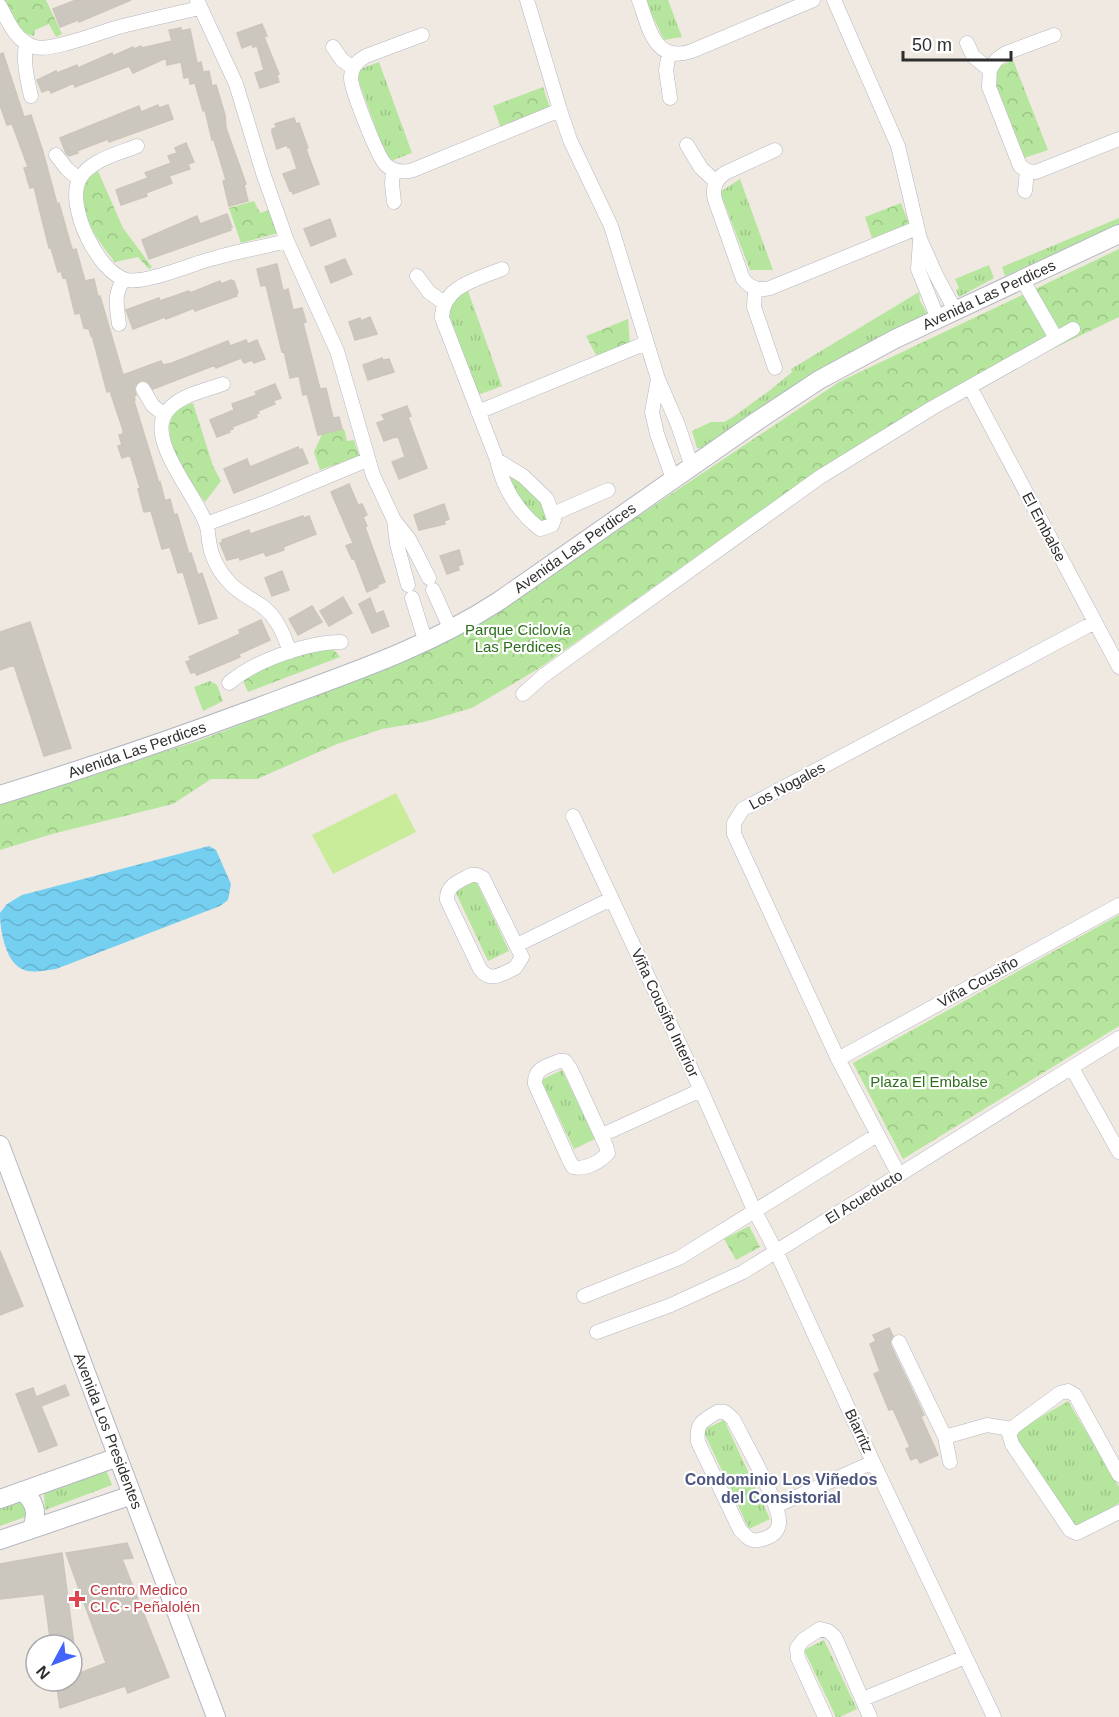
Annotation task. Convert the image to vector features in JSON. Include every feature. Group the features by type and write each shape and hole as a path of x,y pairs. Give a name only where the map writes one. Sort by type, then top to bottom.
{"street":[{"path":"527,0 570,140 611,225 658,379 674,415 692,467"},
{"path":"639,0 654,40 669,53 680,55 813,0"},
{"path":"834,0 898,146 918,233 928,258 955,310"},
{"path":"0,6 12,28 26,44 47,48 199,4 236,84 263,173 287,241 337,351 367,460 378,489 394,520 409,539 451,630"},
{"path":"422,35 366,56 353,68 351,77 359,105 382,161 393,170 400,172 413,170 560,110"},
{"path":"1054,35 1006,53 996,60 990,70 989,87 1018,162 1027,171 1041,171 1119,139"},
{"path":"967,43 973,56 990,70"},
{"path":"26,44 25,71 31,96"},
{"path":"333,47 342,60 353,68"},
{"path":"669,53 666,70 670,98"},
{"path":"687,145 700,168 716,182"},
{"path":"137,146 97,163 79,179 76,198 78,214 84,231 102,260 124,279 152,277 201,261 287,241"},
{"path":"775,150 724,173 716,182 714,194 743,279 755,289 770,288 918,233"},
{"path":"56,155 79,179"},
{"path":"393,170 394,202"},
{"path":"1025,191 1027,171"},
{"path":"918,233 918,269 938,318"},
{"name":"Avenida Las Perdices","path":"0,795 224,721 426,643 499,601 819,380 938,318 1119,234"},
{"path":"497,460 523,476 547,499 554,519 552,525 540,529 535,525 512,499 502,481 497,460 445,325 442,310 444,303 455,289 502,269"},
{"path":"417,276 429,292 444,303"},
{"path":"119,324 116,298 118,288 124,279"},
{"path":"1022,279 1056,338"},
{"path":"755,289 754,307 776,368"},
{"path":"522,694 543,676 820,477 875,442 1073,329"},
{"path":"478,412 646,343"},
{"path":"658,379 652,412 657,434 674,479"},
{"path":"223,384 183,399 171,407 165,415 163,435 167,450 206,524 210,549 223,574 239,591 271,615 283,632 290,652"},
{"name":"El Embalse","path":"970,387 1119,667"},
{"path":"143,389 153,406 165,415"},
{"path":"206,524 249,509 367,460"},
{"path":"553,514 608,490"},
{"path":"394,520 397,544 426,643"},
{"name":"Los Nogales","path":"899,1175 838,1059 734,834 734,823 743,810 1095,622"},
{"path":"229,683 246,670 290,652 320,644 341,642"},
{"name":"Viña Cousiño Interior","path":"573,816 701,1090 754,1210"},
{"path":"471,875 483,878 517,945 522,957 515,968 492,978 484,976 447,900 446,891 471,875"},
{"path":"517,945 611,898"},
{"name":"Viña Cousiño","path":"838,1059 1119,905"},
{"name":"El Acueducto","path":"597,1332 671,1305 744,1272 1119,1038"},
{"path":"558,1061 565,1061 602,1135 608,1153 603,1159 581,1169 573,1167 535,1084 534,1076 538,1070 558,1061"},
{"path":"1072,1068 1119,1152"},
{"path":"602,1135 701,1090"},
{"path":"584,1296 679,1258 877,1135"},
{"name":"Avenida Los Presidentes","path":"0,1145 216,1717"},
{"name":"Biarritz","path":"754,1210 777,1253 994,1717"},
{"path":"898,1342 945,1437 950,1462"},
{"path":"1119,1475 1075,1395 1068,1391 1060,1393 1012,1429 1009,1434 1012,1444 1070,1530 1077,1533 1119,1512"},
{"path":"717,1412 725,1412 733,1419 776,1506 779,1522 776,1532 770,1537 755,1541 740,1530 698,1442 696,1430 699,1423 717,1412"},
{"path":"945,1437 987,1425 1012,1429"},
{"path":"0,1499 118,1457"},
{"path":"776,1506 873,1462"},
{"path":"22,1491 30,1497 36,1512 32,1528"},
{"path":"0,1539 132,1495"},
{"path":"825,1717 798,1658 796,1648 803,1640 820,1629 828,1631 835,1637 870,1717"},
{"path":"863,1698 964,1657"}],"green space":[{"path":"4,0 46,0 62,34 56,37 49,24 35,30 34,36 28,34 16,22"},
{"path":"645,0 668,0 682,37 664,40"},
{"path":"1013,60 1048,150 1024,158 995,81 997,68"},
{"path":"379,62 412,153 388,162 355,71"},
{"path":"543,87 550,109 501,128 493,106"},
{"path":"98,171 123,228 152,267 149,269 138,257 115,262 92,229 82,204 83,192 87,181"},
{"path":"740,179 773,270 750,270 720,192"},
{"path":"254,201 260,213 272,209 278,233 241,243 229,208"},
{"path":"901,203 909,224 872,238 865,217"},
{"path":"1119,218 1119,225 1005,276 1002,267"},
{"name":"Parque Ciclovía Las Perdices","path":"1119,249 1119,317 872,436 816,472 538,669 472,708 424,722 382,729 337,744 257,779 211,779 173,804 52,834 0,850 0,802 198,741 400,663 439,645 499,609 839,382"},
{"path":"989,265 994,278 959,297 956,290 959,288 955,279"},
{"path":"468,291 502,386 478,395 449,314 455,300"},
{"path":"919,292 920,301 927,313 818,370 703,449 697,448 692,431 711,422 724,422 733,417 792,372 791,369"},
{"path":"628,319 630,345 596,355 586,336"},
{"path":"193,403 213,466 221,481 205,502 180,464 170,434 171,420 178,410"},
{"path":"344,429 347,441 354,440 359,456 320,470 314,452 322,434"},
{"path":"512,475 533,489 550,514 547,521 540,524 532,517 508,481"},
{"path":"327,647 340,657 248,692 244,676 289,657"},
{"path":"210,681 217,685 223,701 203,711 194,687"},
{"path":"396,793 416,832 333,874 312,835"},
{"path":"476,881 509,951 488,961 455,891"},
{"name":"Plaza El Embalse","path":"1119,915 1119,1026 903,1159 853,1063"},
{"path":"562,1070 595,1139 574,1149 541,1080"},
{"path":"749,1226 760,1247 736,1260 724,1239"},
{"path":"1068,1401 1119,1487 1119,1503 1069,1533 1010,1435"},
{"path":"724,1420 770,1519 749,1529 703,1430"},
{"path":"105,1467 112,1485 45,1510 44,1494 39,1490"},
{"path":"20,1497 28,1516 0,1526 0,1504"},
{"path":"824,1640 857,1709 840,1717 836,1717 804,1650"}],"water":[{"path":"209,846 216,850 231,884 228,900 220,906 56,969 30,971 22,969 11,959 2,936 0,913 7,904 22,895"}],"building":[{"path":"76,0 131,0 79,22 78,20 60,27 53,9"},
{"path":"262,24 267,36 264,37 279,74 277,75 279,82 260,88 255,73 264,70 257,46 253,47 252,44 242,48 237,33"},
{"path":"181,28 181,31 190,29 197,63 201,62 203,72 209,71 212,86 216,85 225,115 226,128 246,184 244,185 248,201 229,206 223,181 226,180 214,140 212,140 205,110 203,111 195,83 190,84 189,77 184,78 181,62 167,65 166,58 133,73 129,66 75,87 74,83 51,93 50,89 42,92 37,80 56,71 57,73 77,65 78,68 112,53 113,56 133,47 134,49 141,46 142,48 172,41 169,30"},
{"path":"3,53 24,117 31,115 57,204 59,203 71,246 73,250 76,249 85,281 94,279 123,375 161,361 163,365 172,363 228,341 230,346 246,340 248,344 257,340 265,359 254,363 252,360 244,363 241,358 216,368 215,365 153,389 148,382 142,380 134,388 136,395 134,401 165,501 170,499 174,515 177,514 189,554 191,553 198,575 202,573 217,618 199,624 183,572 178,573 170,547 162,549 151,511 144,512 138,489 140,488 130,455 122,458 118,446 122,445 119,435 123,434 123,430 110,391 107,392 92,335 89,329 84,328 80,313 75,314 66,277 63,278 61,271 58,272 51,248 49,248 34,187 30,188 24,168 28,167 12,124 7,125 0,105 0,54"},
{"path":"158,105 159,108 168,105 173,119 109,142 108,139 69,156 66,153 60,138 139,106 141,112"},
{"path":"294,118 296,124 299,123 319,184 293,194 283,174 297,169 290,147 288,148 287,145 277,149 272,129 277,127 275,124"},
{"path":"186,143 194,162 188,164 190,169 169,176 172,183 146,193 147,196 121,205 116,190 148,178 145,173 171,163 168,156 177,153 175,148"},
{"path":"227,214 231,230 149,259 142,240 197,216 200,224"},
{"path":"330,219 336,236 311,246 304,229"},
{"path":"345,259 352,274 331,283 325,267"},
{"path":"277,264 283,291 288,289 293,310 302,308 306,322 303,323 320,389 326,388 333,418 339,417 342,429 318,435 307,394 303,395 299,376 290,378 266,285 261,286 257,269"},
{"path":"220,281 221,284 234,281 237,296 133,329 126,310 159,298 160,301 189,291 190,293"},
{"path":"370,317 377,334 355,340 349,322 360,318 361,321"},
{"path":"382,358 383,360 389,359 394,372 368,380 363,365"},
{"path":"275,384 281,398 273,401 275,404 258,411 257,417 232,427 230,432 217,437 210,420 234,410 232,404 257,395 255,392"},
{"path":"407,406 411,416 408,417 427,468 399,479 392,462 405,457 398,436 384,441 377,423 385,420 382,415"},
{"path":"298,447 299,450 302,449 308,463 234,493 224,469 247,459 250,467"},
{"path":"349,484 358,505 362,504 367,515 363,517 367,526 365,527 385,582 367,592 354,558 352,559 346,546 353,543 331,492"},
{"path":"444,504 449,519 444,521 445,524 419,530 414,515"},
{"path":"303,516 304,518 309,516 316,534 266,556 264,552 240,560 239,557 227,560 220,543 223,542 222,540 249,530 250,534"},
{"path":"459,550 463,564 458,566 459,570 447,574 440,556"},
{"path":"282,571 289,590 272,596 265,578"},
{"path":"343,597 352,613 329,626 320,611"},
{"path":"370,598 376,614 383,611 389,626 372,633 359,604"},
{"path":"312,606 322,622 298,635 289,619"},
{"path":"261,620 270,640 239,654 240,657 197,675 195,672 191,673 186,662 191,660 189,657 240,634 239,630"},
{"path":"30,622 71,748 44,756 14,665 0,670 0,632"},
{"path":"0,1251 23,1306 0,1315"},
{"path":"889,1328 893,1336 890,1341 891,1346 924,1415 921,1417 938,1455 920,1463 917,1457 911,1460 906,1449 910,1447 893,1409 889,1410 874,1374 880,1371 870,1344 876,1341 873,1335"},
{"path":"65,1385 69,1395 41,1406 57,1445 39,1452 16,1394 33,1388 36,1397"},
{"path":"127,1543 133,1558 122,1559 169,1677 128,1693 125,1686 60,1708 58,1693 84,1693 84,1671 106,1663 66,1553"},
{"path":"62,1553 72,1633 49,1633 44,1594 0,1599 0,1564"}],"place":[{"name":"Centro Medico CLC - Peñalolén","path":"77,1599"}],"district":[{"name":"Condominio Los Viñedos del Consistorial","path":"781,1488"}]}
